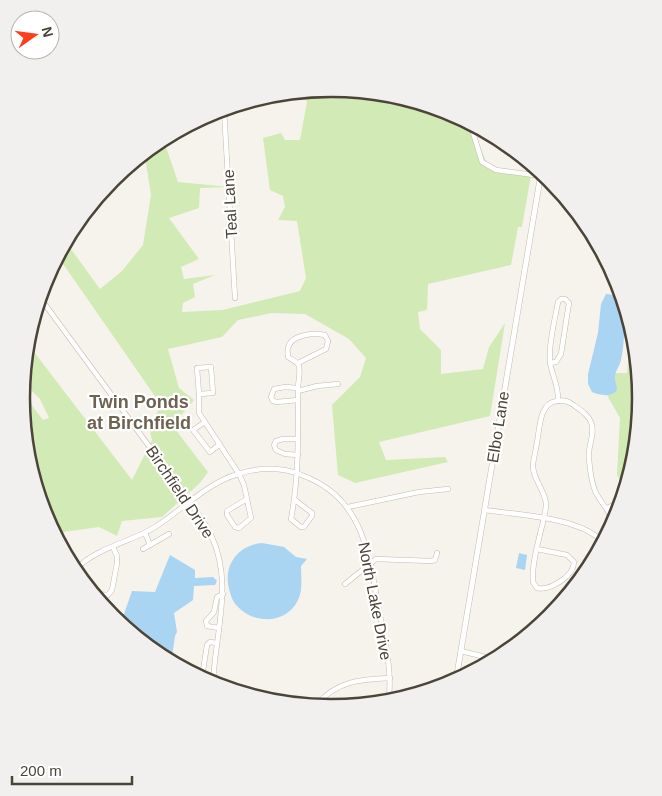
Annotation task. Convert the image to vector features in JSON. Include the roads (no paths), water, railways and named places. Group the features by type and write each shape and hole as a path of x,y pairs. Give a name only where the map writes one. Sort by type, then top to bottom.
{"street":[{"name":"Teal Lane","path":"224,117 235,298"},
{"path":"473,132 482,162 496,170 530,173"},
{"name":"Elbo Lane","path":"458,671 540,181"},
{"path":"550,363 556,362 561,354 569,303 565,299 561,299 558,302 550,353 550,363 558,387 558,400"},
{"name":"Birchfield Drive","path":"45,305 190,502 209,531 218,552 223,578 214,675"},
{"path":"294,500 312,513 312,516 304,526 300,527 291,519 297,473 300,368 298,363 288,356 288,348 291,341 300,337 317,334 325,335 328,341 326,349 298,363"},
{"path":"199,394 212,393 211,367 197,368 199,413 239,474 244,485 247,499 251,518 239,528 235,527 227,515 227,511 247,499"},
{"path":"298,400 277,402 273,401 271,397 274,389 285,387 298,390 338,384"},
{"path":"537,549 564,554 570,557 574,566 571,572 544,588 534,586 532,579 537,549 546,508 545,498 535,477 533,464 542,415 548,405 558,400 572,404 590,420 593,431 588,451 590,473 597,494 608,508 609,513"},
{"path":"205,422 193,430 210,452 220,444"},
{"path":"297,439 279,439 274,445 276,450 285,454 298,455"},
{"name":"North Lake Drive","path":"81,564 100,552 144,533 170,518 222,480 239,474 273,468 297,473 327,487 348,507 364,538 390,678 389,693"},
{"path":"348,507 448,488"},
{"path":"608,508 612,506"},
{"path":"485,510 579,526 598,538"},
{"path":"144,533 150,545"},
{"path":"143,549 169,534"},
{"path":"104,595 108,595 112,590 118,559 113,547"},
{"path":"345,584 378,558 431,561 435,560 437,553"},
{"path":"219,628 208,626 206,622 214,612 217,596 223,594"},
{"path":"203,670 207,645 210,642 217,643"},
{"path":"461,651 485,657"},
{"path":"322,699 343,684 390,678"}],"water":[{"path":"606,294 615,298 624,330 621,360 615,375 617,390 615,393 605,395 592,392 588,384 588,374 598,333 601,304"},
{"path":"262,543 284,547 296,557 307,559 301,566 301,588 298,600 286,614 270,619 252,616 237,606 232,598 228,580 230,564 239,552"},
{"path":"519,553 527,555 525,570 516,568"},
{"path":"170,555 195,570 195,578 213,577 217,581 215,585 194,586 193,600 174,613 177,632 172,654 148,637 122,614 124,614 132,591 155,592"}],"district":[{"name":"Twin Ponds at Birchfield","path":"139,412"}]}
